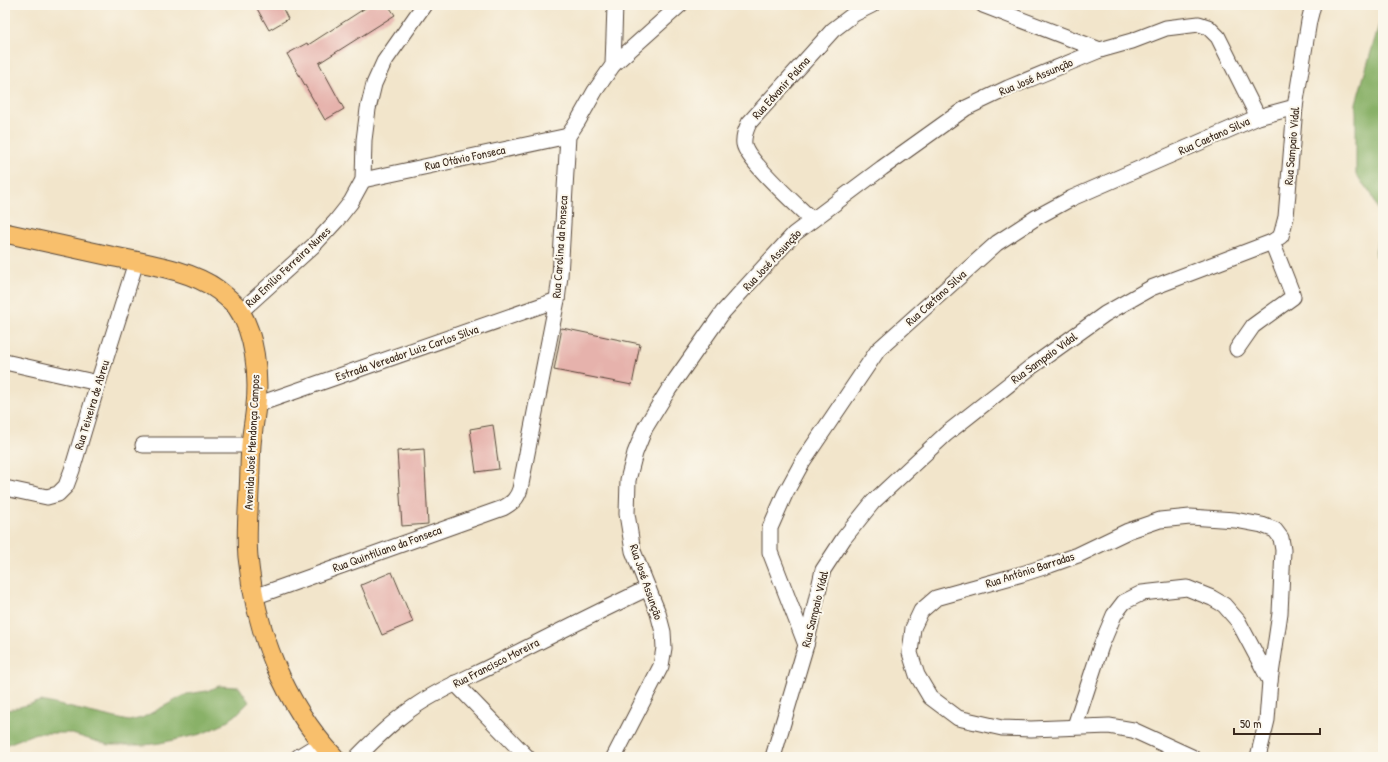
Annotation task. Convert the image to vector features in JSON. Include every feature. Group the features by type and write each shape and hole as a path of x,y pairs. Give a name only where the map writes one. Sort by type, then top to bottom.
{"main road":[{"name":"Avenida José Mendonça Campos","path":"5,233 136,262 191,276 218,290 235,305 240,312 247,327 253,348 257,384 251,445 248,516 248,555 254,596 266,643 278,671 290,695 322,743 334,757"}],"street":[{"path":"613,65 615,5"},
{"path":"568,136 595,91 613,65 680,5"},
{"name":"Rua Edvanir Palma","path":"812,220 756,165 744,146 743,137 749,123 833,30 854,14 872,5"},
{"path":"983,5 1100,50"},
{"name":"Rua Sampaio Vidal","path":"773,757 806,645 823,570 844,538 873,502 946,434 1031,367 1105,314 1151,288 1272,242 1281,236 1286,217 1295,107 1313,5"},
{"name":"Rua Emílio Ferreira Nunes","path":"240,312 313,246 351,202 363,180 364,140 368,108 374,84 384,62 416,9"},
{"name":"Rua José Assunção","path":"614,757 661,666 664,648 663,632 658,613 633,551 627,514 628,480 635,452 645,428 669,389 723,312 794,234 966,108 1008,88 1100,50 1132,41 1166,28 1200,24 1208,26 1218,37 1258,117"},
{"name":"Rua Caetano Silva","path":"806,645 770,552 770,528 785,494 803,461 878,350 997,243 1037,217 1072,198 1258,117 1295,107"},
{"name":"Rua Otávio Fonseca","path":"363,180 568,136"},
{"name":"Rua Carolina da Fonseca","path":"517,498 557,300 560,276 568,136"},
{"path":"1237,349 1254,326 1292,297 1292,293 1272,242"},
{"name":"Rua Teixeira de Abreu","path":"5,488 47,497 58,494 66,486 136,262"},
{"name":"Estrada Vereador Luiz Carlos Silva","path":"256,405 557,300"},
{"path":"5,362 98,382"},
{"path":"143,445 251,445"},
{"name":"Rua Quintiliano da Fonseca","path":"254,596 503,508 511,504 517,498"},
{"name":"Rua Antônio Barradas","path":"1192,757 1133,730 1109,726 1075,726 1031,730 1002,728 958,718 930,697 917,675 910,653 913,628 921,611 936,598 1050,565 1078,555 1128,531 1160,520 1190,517 1235,520 1262,525 1275,530 1281,538 1283,550 1280,613 1270,681 1268,720 1258,757"},
{"name":"Rua Francisco Moreira","path":"357,757 386,728 412,708 455,683 648,588"},
{"path":"1075,726 1101,646 1114,615 1124,602 1142,593 1188,588 1212,598 1224,606 1238,621 1270,681"},
{"path":"455,683 527,757"},
{"path":"298,757 322,743"}],"green space":[{"path":"1383,11 1383,264 1375,255 1381,218 1372,195 1356,175 1356,103"},
{"path":"219,686 239,687 249,702 236,715 222,725 201,734 144,745 109,745 69,733 36,733 5,745 5,711 41,701 129,721 142,718 187,694 207,691"}],"building":[{"path":"255,5 281,5 288,19 269,30"},
{"path":"370,5 388,5 395,15 319,63 344,109 325,120 287,54 307,43 308,45"},
{"path":"562,328 640,344 632,385 554,370"},
{"path":"493,425 499,469 476,472 470,429"},
{"path":"424,449 428,524 402,526 397,451"},
{"path":"392,572 413,622 382,635 361,585"}]}
